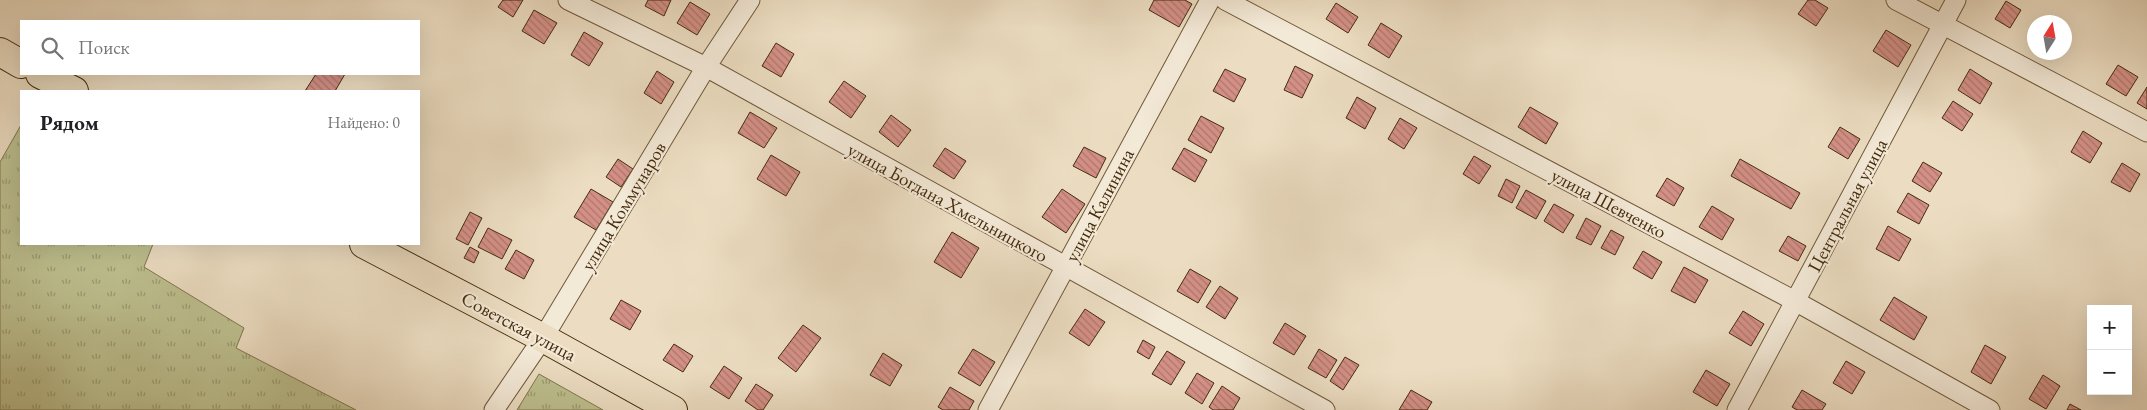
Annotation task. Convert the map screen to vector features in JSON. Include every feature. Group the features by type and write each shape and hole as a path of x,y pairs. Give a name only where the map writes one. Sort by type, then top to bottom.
{"highway":[{"path":"0,52 20,63"},
{"path":"42,75 72,90"},
{"name":"Советская улица","path":"366,245 543,338 673,410"}],"street":[{"name":"улица Богдана Хмельницкого","path":"568,0 706,67 1325,410"},
{"name":"улица Коммунаров","path":"494,410 543,338 706,67 750,0"},
{"name":"улица Калинина","path":"988,410 1210,0"},
{"name":"улица Шевченко","path":"1226,0 1795,301 1990,410"},
{"path":"1896,0 1942,26 2147,132"},
{"name":"Центральная улица","path":"1737,410 1956,0"}],"green space":[{"path":"20,127 20,245 153,245 144,267 244,328 236,348 356,410 0,410 0,162"},
{"path":"539,374 603,410 517,410"}],"building":[{"path":"503,0 523,0 513,17 498,7"},
{"path":"648,0 671,0 664,16 645,6"},
{"path":"1154,0 1185,0 1192,4 1179,27 1149,10"},
{"path":"1808,0 1815,0 1828,8 1816,26 1798,14"},
{"path":"2006,1 2021,10 2010,28 1995,19"},
{"path":"690,2 710,14 697,35 677,23"},
{"path":"1336,3 1358,17 1348,33 1326,19"},
{"path":"534,10 557,23 544,44 522,31"},
{"path":"1381,23 1402,36 1389,58 1368,45"},
{"path":"1886,30 1911,45 1898,67 1873,51"},
{"path":"584,32 603,43 589,66 571,55"},
{"path":"776,43 794,54 781,77 762,66"},
{"path":"2118,65 2138,77 2126,96 2106,84"},
{"path":"1295,66 1313,75 1302,98 1284,90"},
{"path":"1225,69 1246,79 1234,102 1213,91"},
{"path":"1970,69 1992,83 1980,104 1958,90"},
{"path":"657,71 674,82 661,104 644,93"},
{"path":"315,75 344,75 336,90 306,90"},
{"path":"844,81 866,96 851,118 829,102"},
{"path":"2147,87 2147,109 2137,103"},
{"path":"1357,97 1376,108 1365,129 1346,118"},
{"path":"1953,101 1973,114 1962,131 1942,118"},
{"path":"1530,107 1558,123 1546,144 1518,127"},
{"path":"750,112 777,128 764,148 738,133"},
{"path":"891,115 911,130 898,147 879,132"},
{"path":"1201,116 1224,128 1211,153 1188,140"},
{"path":"1400,118 1417,128 1404,149 1388,139"},
{"path":"1840,127 1860,139 1848,159 1828,147"},
{"path":"2083,131 2102,143 2090,163 2071,152"},
{"path":"1084,147 1106,158 1096,178 1073,166"},
{"path":"945,148 966,161 954,179 933,166"},
{"path":"1184,148 1207,160 1195,182 1172,169"},
{"path":"771,155 800,172 786,196 757,179"},
{"path":"1474,156 1491,166 1479,184 1463,174"},
{"path":"618,159 633,169 621,187 606,177"},
{"path":"1740,159 1800,193 1791,209 1731,176"},
{"path":"1923,162 1942,173 1930,192 1912,181"},
{"path":"2122,163 2140,174 2130,192 2111,182"},
{"path":"1667,178 1684,188 1674,206 1656,196"},
{"path":"1506,179 1520,186 1512,203 1498,196"},
{"path":"591,189 613,202 596,230 574,217"},
{"path":"1062,189 1085,204 1066,233 1042,217"},
{"path":"1526,190 1546,201 1536,219 1516,208"},
{"path":"1908,193 1929,205 1919,224 1897,212"},
{"path":"1554,204 1574,215 1563,233 1544,221"},
{"path":"1712,206 1734,219 1722,240 1699,227"},
{"path":"470,212 482,218 468,245 456,239"},
{"path":"1586,218 1601,226 1591,245 1576,238"},
{"path":"1888,226 1911,239 1899,261 1876,249"},
{"path":"488,228 512,240 502,259 478,247"},
{"path":"1611,230 1624,237 1615,255 1601,248"},
{"path":"952,232 979,248 961,278 934,262"},
{"path":"1788,236 1806,246 1798,261 1779,251"},
{"path":"470,247 479,252 474,263 464,258"},
{"path":"516,250 534,260 524,279 505,269"},
{"path":"1643,251 1662,262 1652,279 1633,268"},
{"path":"1684,267 1708,280 1695,303 1671,291"},
{"path":"1190,269 1211,281 1198,303 1177,291"},
{"path":"1220,286 1238,298 1225,319 1206,307"},
{"path":"1894,297 1927,317 1914,340 1880,320"},
{"path":"621,300 641,311 630,330 610,319"},
{"path":"1085,309 1105,322 1089,346 1069,333"},
{"path":"1743,311 1764,324 1751,346 1729,333"},
{"path":"1285,323 1306,336 1294,355 1273,343"},
{"path":"803,325 821,338 796,372 778,358"},
{"path":"1143,340 1155,347 1149,359 1137,352"},
{"path":"674,344 693,356 683,372 663,360"},
{"path":"1985,345 2006,357 1991,384 1971,372"},
{"path":"973,349 995,362 980,386 958,373"},
{"path":"1319,349 1337,360 1326,378 1308,368"},
{"path":"1167,351 1185,362 1171,385 1152,374"},
{"path":"883,353 902,365 890,386 870,375"},
{"path":"1345,357 1359,365 1343,390 1330,381"},
{"path":"1846,361 1865,372 1852,394 1833,383"},
{"path":"724,366 742,378 729,399 710,387"},
{"path":"1706,370 1730,384 1717,406 1693,392"},
{"path":"1197,373 1214,383 1202,404 1185,393"},
{"path":"2043,375 2060,386 2046,409 2029,399"},
{"path":"756,384 773,395 763,410 758,410 745,401"},
{"path":"1222,386 1240,398 1233,410 1213,410 1209,407"},
{"path":"950,387 974,401 969,410 943,410 938,407"},
{"path":"1411,390 1432,402 1427,410 1399,410"},
{"path":"1802,390 1826,404 1822,410 1797,410 1792,407"},
{"path":"2070,404 2081,410 2067,410"}]}
